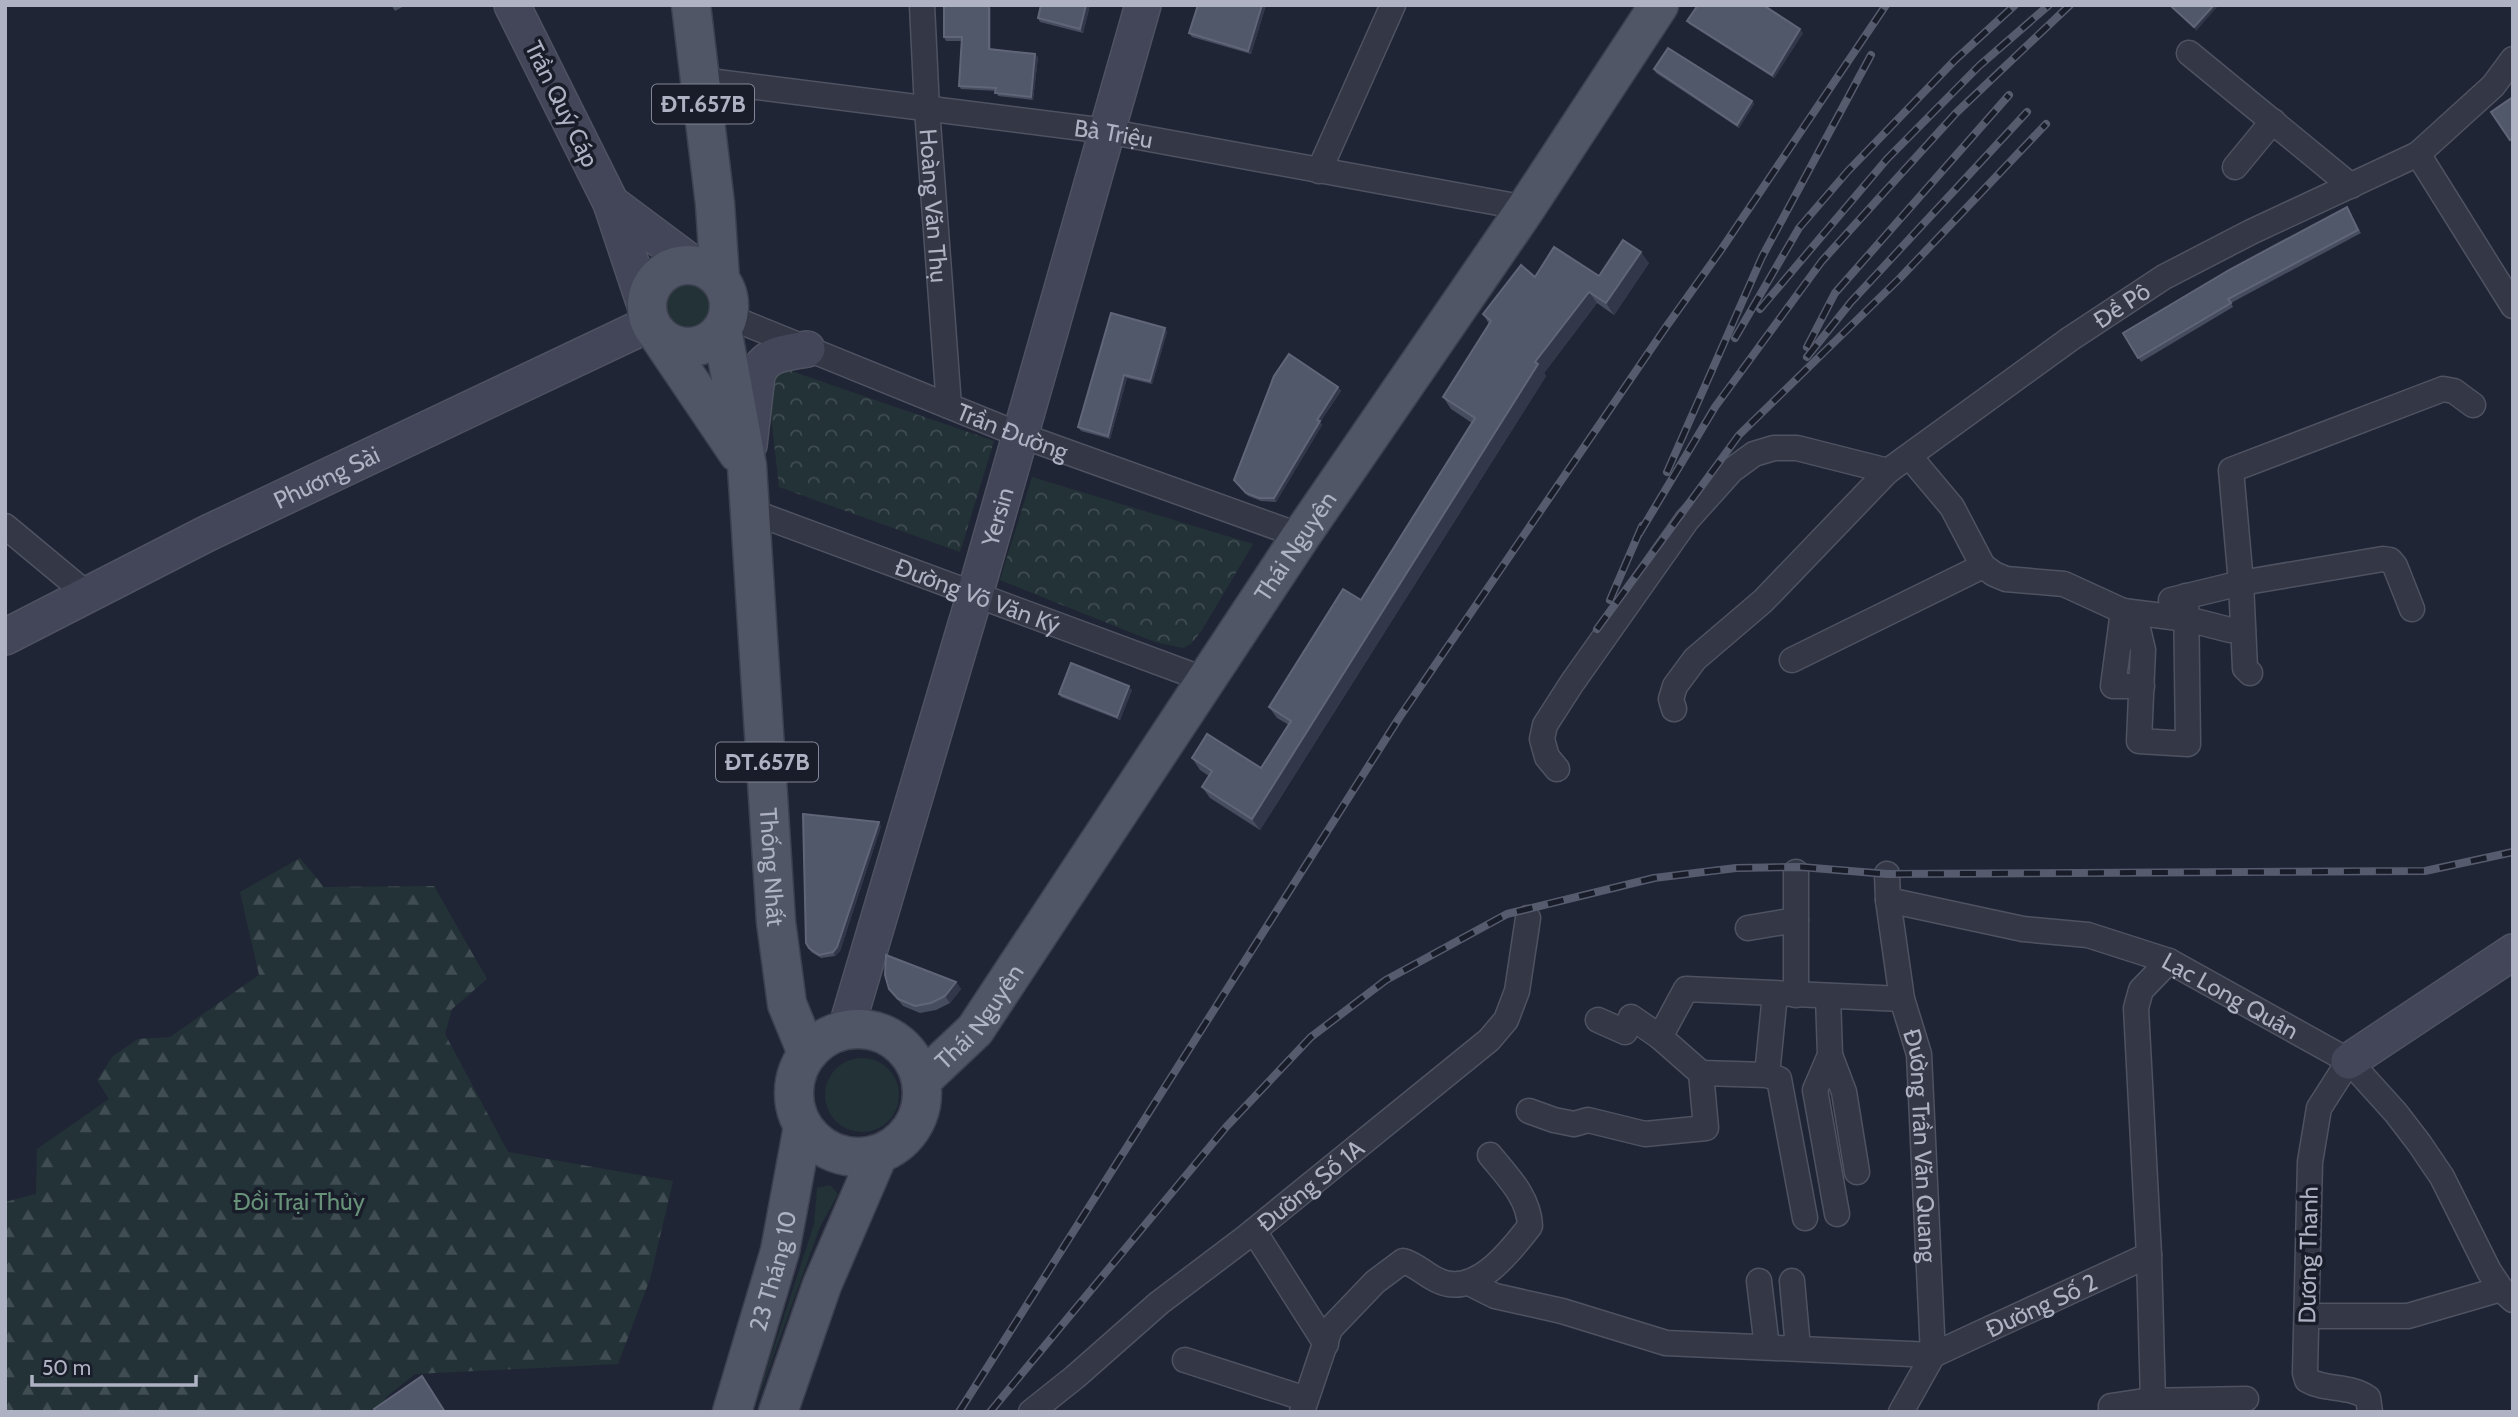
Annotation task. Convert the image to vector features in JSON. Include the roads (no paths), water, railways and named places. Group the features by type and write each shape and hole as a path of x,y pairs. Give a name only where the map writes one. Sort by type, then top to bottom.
{"main road":[{"name":"Thống Nhất","path":"691,5 715,204 716,298 747,466 776,922 787,1004 807,1053"},
{"name":"Thái Nguyên","path":"922,1080 975,1030 1301,536 1526,208 1659,5"},
{"path":"654,328 677,345 690,347 702,344 713,338 716,298 671,268 654,284 647,303 654,328 747,466"},
{"path":"846,1029 876,1030 889,1036 910,1054 922,1080 922,1101 916,1121 901,1142 878,1155 840,1155 819,1144 803,1127 794,1098 795,1082 807,1053 818,1042 846,1029"},
{"name":"23 Tháng 10","path":"728,1409 780,1251 803,1127"},
{"name":"23 Tháng 10","path":"778,1412 822,1285 878,1155"}],"street":[{"name":"Trần Quý Cáp","path":"512,5 611,204 654,328"},
{"name":"Hoàng Văn Thụ","path":"922,5 949,406"},
{"name":"Yersin","path":"846,1029 975,594 1143,5"},
{"path":"1319,171 1393,5"},
{"path":"2189,52 2351,186"},
{"name":"Đề Pô","path":"1674,709 1671,699 1685,670 1763,601 1888,471 2070,339 2164,277 2251,232 2418,154 2493,86 2513,59"},
{"name":"Bà Triệu","path":"701,80 1107,131 1526,208"},
{"path":"2235,167 2273,121"},
{"path":"2418,154 2513,306"},
{"name":"Trần Quý Cáp","path":"611,204 716,298"},
{"name":"Trần Đường","path":"716,298 807,349 1020,435 1301,536"},
{"name":"Phương Sài","path":"5,637 208,533 654,328"},
{"path":"747,466 757,375 761,364 768,358 807,349"},
{"path":"2250,673 2245,668 2231,470 2443,389 2454,391 2473,405"},
{"path":"1557,769 1547,757 1542,739 1545,725 1687,520 1732,470 1754,454 1774,448 1797,448 1888,471"},
{"path":"1910,457 1952,508 1983,566 2006,579 2064,584 2123,611 2138,629 2143,650 2139,741 2188,744 2186,607"},
{"name":"Đường Võ Văn Ký","path":"750,511 1206,680"},
{"path":"5,526 88,595"},
{"path":"2123,611 2186,607 2241,583 2383,559 2390,560 2395,566 2412,609"},
{"path":"1793,660 1983,566"},
{"path":"2186,607 2230,630 2243,630"},
{"path":"1767,1075 1785,994 1796,920 1796,872"},
{"name":"Đường Trần Văn Quang","path":"1887,874 1888,900 1902,999 1919,1054 1933,1355"},
{"path":"1888,900 2023,929 2088,935 2169,961"},
{"name":"Đường Số 1A","path":"1031,1412 1159,1303 1254,1231 1489,1040 1506,1020 1517,991 1528,918"},
{"path":"1748,928 1796,920"},
{"path":"2349,1061 2513,952"},
{"name":"Lạc Long Quân","path":"2153,1401 2149,1255 2136,1008 2141,990 2169,961 2349,1061 2396,1112 2434,1166 2507,1294"},
{"path":"1660,1037 1686,989 1902,999"},
{"path":"1828,996 1830,1055 1844,1092 1857,1172"},
{"path":"1598,1020 1625,1032 1631,1017 1660,1037 1702,1073 1767,1075 1779,1079 1805,1218"},
{"path":"1830,1055 1815,1090 1837,1214"},
{"name":"Dương Thanh","path":"2349,1061 2319,1108 2310,1162 2305,1373 2307,1380 2315,1385 2361,1393 2368,1398 2370,1412"},
{"path":"1529,1111 1574,1124 1588,1119 1645,1134 1706,1128 1702,1073"},
{"path":"1185,1360 1304,1405 1331,1329 1375,1282 1403,1261 1414,1264 1437,1281 1458,1286 1469,1283 1505,1256 1530,1226 1530,1215 1525,1201 1490,1155"},
{"path":"1254,1231 1326,1344"},
{"name":"Đường Số 2","path":"1933,1355 2149,1255"},
{"path":"1792,1280 1798,1348"},
{"path":"1759,1282 1767,1347"},
{"path":"1469,1283 1495,1296 1562,1311 1666,1343 1933,1355 1901,1412"},
{"path":"2307,1316 2408,1316 2507,1294"},
{"path":"2111,1412 2111,1406 2153,1401 2246,1399"}],"railway":[{"path":"959,1412 1399,718 1886,5"},
{"path":"1735,338 1799,228 1848,171 1955,60 2015,5"},
{"path":"1760,309 1887,159 1979,66 2049,5"},
{"path":"1639,534 1715,407 1822,261 1956,113 2070,5"},
{"path":"1667,472 1762,257 1871,55"},
{"path":"1807,347 1835,293 2009,95"},
{"path":"1807,357 1851,302 2027,112"},
{"path":"1597,629 1739,435 1900,278 2046,124"},
{"path":"1610,600 1642,526"},
{"path":"990,1412 1227,1126 1311,1037 1386,980 1507,914 1654,878 1736,868 1801,867 1887,874 2425,871 2513,852"}],"park label":[{"name":"Đồi Trại Thủy","path":"299,1201"}]}
